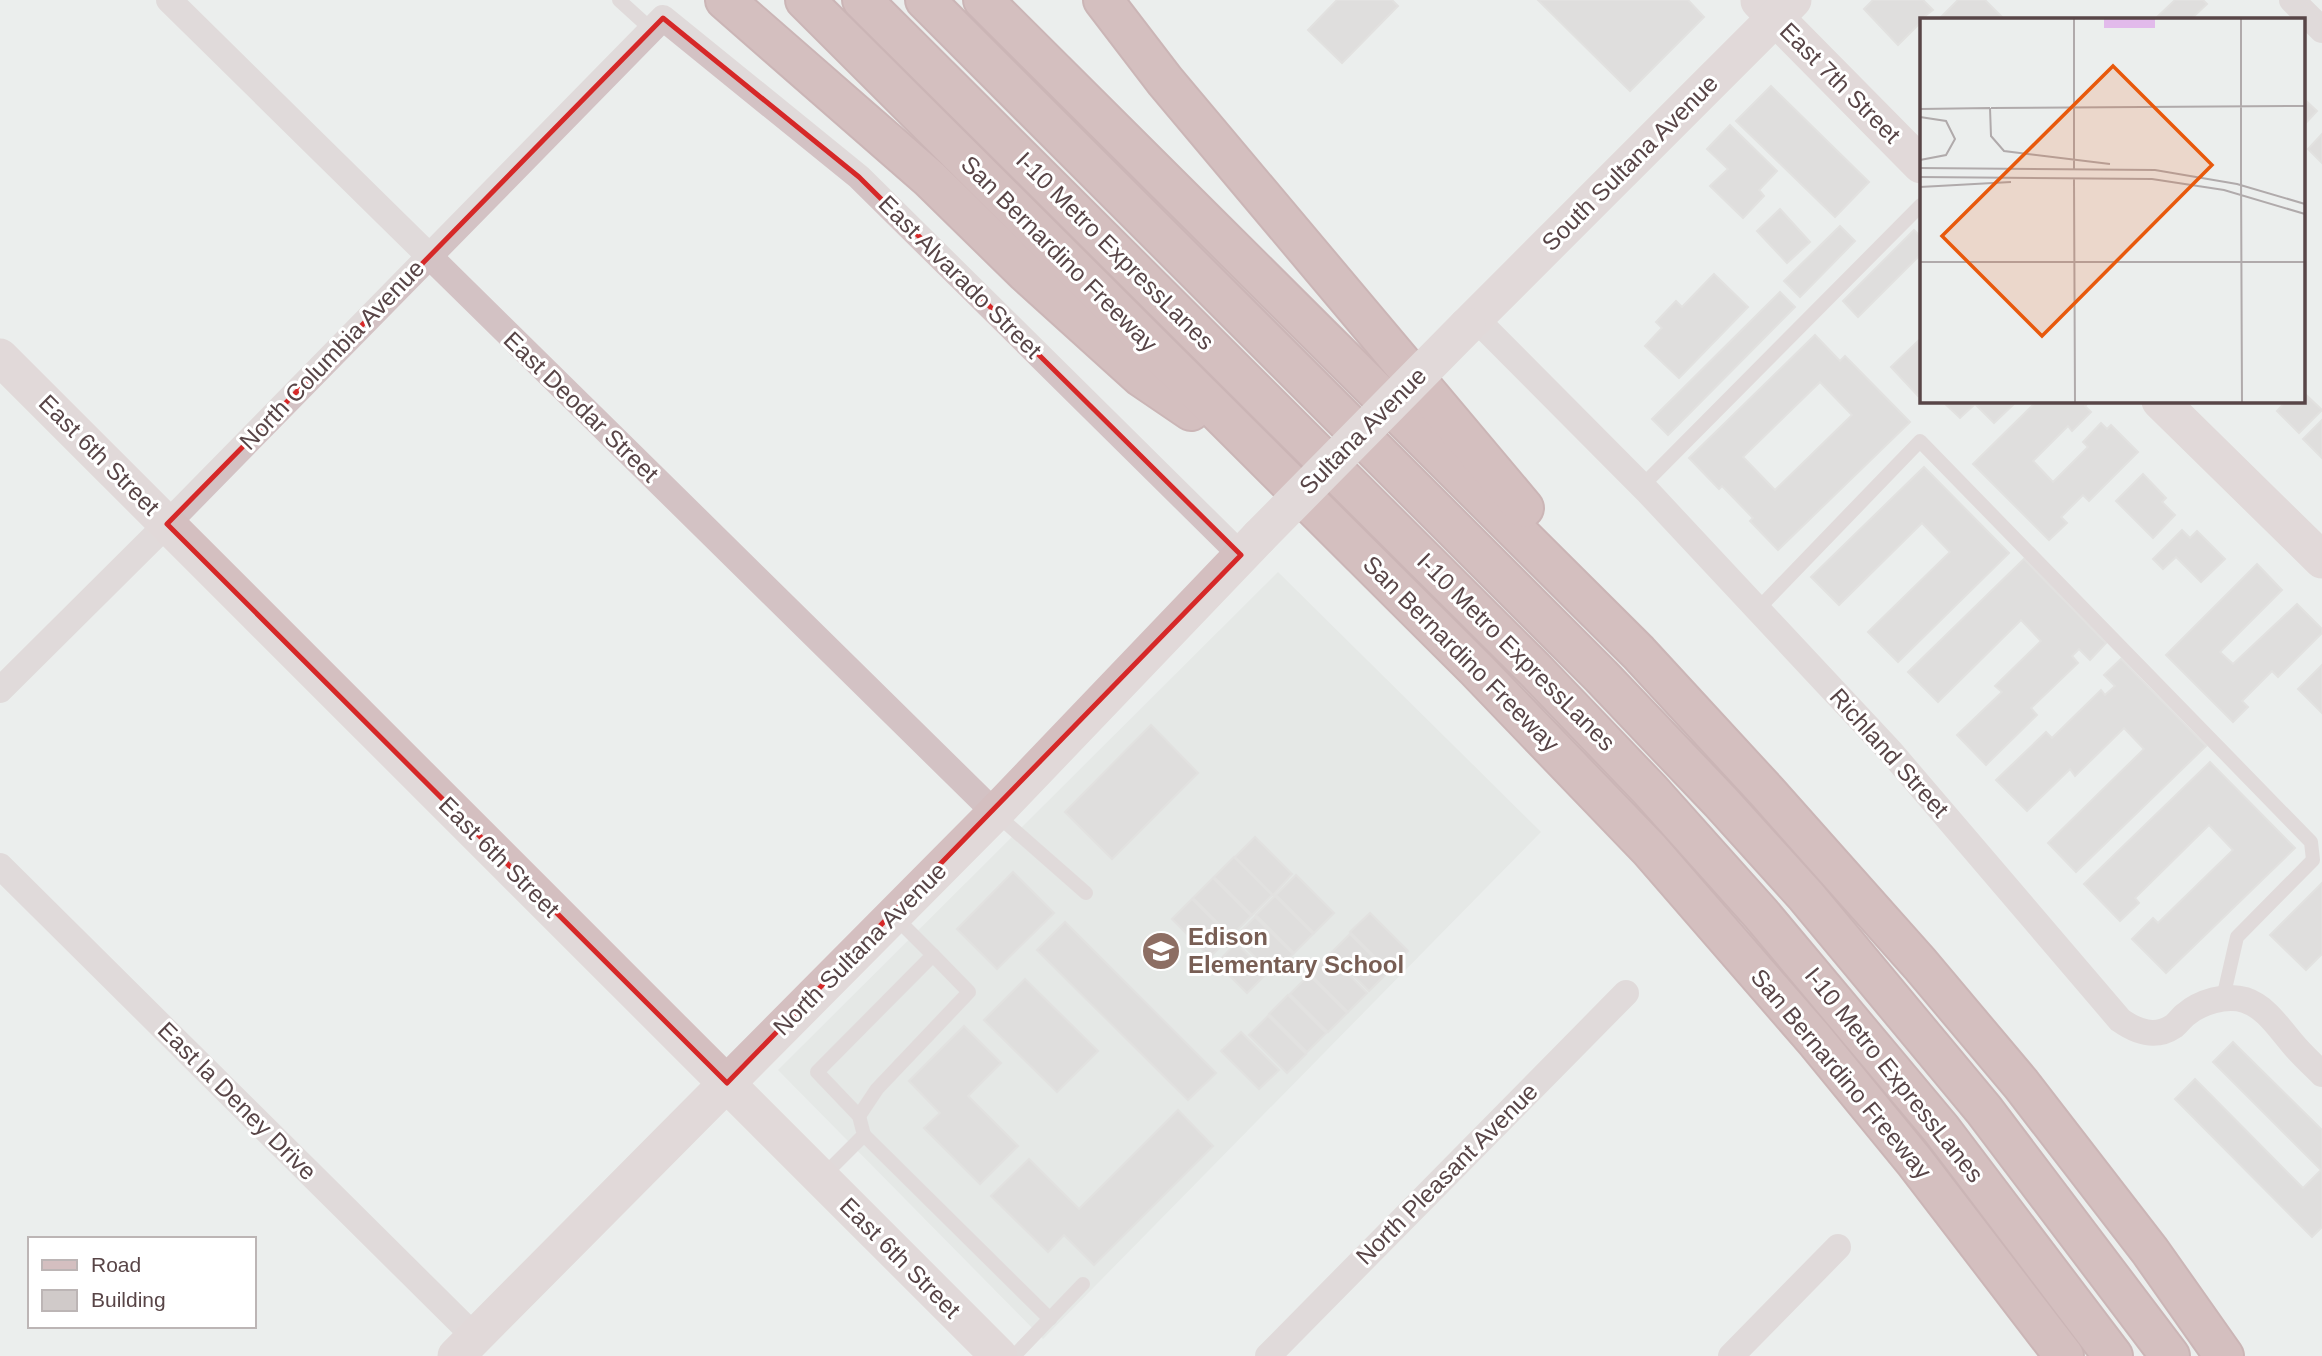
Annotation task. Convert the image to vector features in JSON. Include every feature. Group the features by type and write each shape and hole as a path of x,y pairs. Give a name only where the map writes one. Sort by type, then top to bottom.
{"highway":[{"path":"725,0 930,179 1026,273 1142,377 1271,465"},
{"name":"San Bernardino Freeway","path":"805,0 1476,669 1659,860 1815,1040 1907,1152 2064,1356"},
{"name":"I-10 Metro ExpressLanes","path":"862,0 1437,572 1650,790 1761,914 1941,1129 2113,1356"},
{"name":"I-10 Metro ExpressLanes","path":"925,0 1563,636 1720,801 1806,896 1984,1110 2170,1356"},
{"path":"983,0 1638,652 1776,802 1920,964 2021,1084 2150,1251 2224,1356"},
{"path":"1103,0 1166,81 1548,537 1638,652"}],"street":[{"name":"East Deodar Street","path":"169,0 995,813"},
{"path":"2292,0 2322,30"},
{"name":"East 7th Street","path":"1775,6 1920,164"},
{"name":"South Sultana Avenue","path":"1471,322 1775,6"},
{"name":"North Columbia Avenue","path":"0,690 167,524 657,24"},
{"name":"East Alvarado Street","path":"657,24 859,177 1250,546"},
{"name":"Richland Street","path":"1471,322 1642,486 1891,752 2120,1020 2147,1034 2161,1032 2175,1026 2186,1014 2203,1003 2223,998"},
{"name":"Sultana Avenue","path":"1250,546 1471,322"},
{"name":"East 6th Street","path":"0,357 996,1354"},
{"path":"2161,402 2322,560"},
{"name":"North Sultana Avenue","path":"465,1347 995,813 1250,546"},
{"name":"East la Deney Drive","path":"0,866 465,1347"},
{"name":"North Pleasant Avenue","path":"1268,1356 1626,993"},
{"path":"2223,998 2245,1000 2262,1010 2322,1074"},
{"path":"1731,1356 1838,1247"}],"lane":[{"path":"619,0 657,24"},
{"path":"1642,486 1920,206"},
{"path":"1758,609 1920,441 2311,842 2313,860 2237,937 2223,998"},
{"path":"995,813 1086,893"},
{"path":"859,1116 877,1089 969,992 893,915"},
{"path":"933,955 817,1072 859,1116 864,1135 1050,1319"},
{"path":"821,1178 864,1135"},
{"path":"996,1354 1050,1319 1083,1284"}],"highlighted area":[{"path":"663,18 859,177 1241,555 727,1083 167,524"}],"shaded area":[{"name":"Edison Elementary School","path":"1278,572 1541,832 1043,1339 778,1070"}],"building":[{"path":"1337,0 1392,0 1398,6 1342,63 1308,30"},
{"path":"1538,0 1688,0 1704,17 1630,91"},
{"path":"1873,0 1923,0 1933,10 1920,18 1920,23 1898,45 1864,9"},
{"path":"1958,0 1985,0 2003,18 1940,18"},
{"path":"2175,0 2203,0 2207,4 2192,18 2156,18"},
{"path":"1771,86 1869,182 1835,217 1736,121"},
{"path":"2304,99 2317,111 2304,125"},
{"path":"1730,125 1777,171 1759,190 1764,196 1743,218 1710,186 1728,169 1707,149"},
{"path":"2322,134 2322,163 2308,149"},
{"path":"1780,209 1810,242 1787,263 1757,231"},
{"path":"1840,226 1855,241 1800,297 1784,281"},
{"path":"1914,230 1920,236 1920,255 1858,317 1843,301"},
{"path":"1714,274 1748,307 1679,378 1645,346 1662,328 1656,322 1676,301 1682,307"},
{"path":"1780,292 1795,307 1668,435 1652,419"},
{"path":"1815,335 1840,361 1845,356 1910,422 1778,550 1750,521 1753,518 1722,486 1719,489 1689,458","holes":["1820,382 1852,415 1775,490 1743,457"]},
{"path":"1920,339 1918,396 1891,367"},
{"path":"2304,393 2322,410 2299,433 2277,411 2285,402 2304,402"},
{"path":"1943,402 2016,402 1994,423 1975,404 1960,418"},
{"path":"2036,402 2088,402 2085,406 2091,412 2072,431 2068,426 2033,461 2053,482 2088,447 2083,442 2101,423 2107,429 2111,425 2138,452 2089,501 2083,495 2061,517 2067,523 2049,540 1973,464"},
{"path":"2322,420 2322,458 2303,439"},
{"path":"1924,467 2009,553 1898,662 1868,632 1950,552 1922,523 1839,605 1811,577"},
{"path":"2143,474 2166,498 2162,502 2175,515 2153,538 2116,501"},
{"path":"2182,530 2190,538 2197,531 2225,559 2201,582 2176,557 2163,569 2153,559"},
{"path":"2024,559 2106,643 2090,660 2079,649 2072,656 2078,663 2031,708 2037,715 1986,765 1957,735 2002,692 1995,686 2041,641 2021,620 1938,702 1908,672"},
{"path":"2257,564 2282,590 2220,652 2233,664 2297,604 2322,629 2322,633 2278,677 2272,671 2242,701 2248,707 2233,722 2166,655"},
{"path":"2121,659 2206,746 2076,872 2048,843 2144,749 2124,728 2075,776 2070,769 2027,811 1996,780 2046,732 2052,738 2101,690 2105,695 2115,686 2104,675"},
{"path":"2322,665 2322,713 2298,689"},
{"path":"1151,725 1198,773 1112,859 1065,812"},
{"path":"2210,762 2295,848 2166,973 2132,939 2153,918 2158,923 2233,850 2209,825 2135,898 2139,903 2120,921 2084,884"},
{"path":"1255,837 1292,874 1273,895 1235,857"},
{"path":"1234,857 1272,895 1252,915 1214,877"},
{"path":"1013,872 1054,913 997,969 957,929"},
{"path":"1296,875 1334,913 1314,933 1276,895"},
{"path":"1213,878 1251,916 1231,936 1193,898"},
{"path":"2322,883 2322,954 2306,970 2270,935"},
{"path":"1275,896 1313,934 1294,953 1256,915"},
{"path":"1192,899 1230,937 1210,957 1172,919"},
{"path":"1370,913 1408,951 1388,970 1350,932"},
{"path":"1255,917 1293,954 1273,975 1235,937"},
{"path":"1065,922 1216,1073 1188,1100 1037,950"},
{"path":"1350,934 1388,972 1369,991 1331,953"},
{"path":"1236,943 1267,973 1247,993 1217,963"},
{"path":"1329,955 1367,993 1348,1012 1310,974"},
{"path":"1309,975 1347,1013 1328,1032 1290,994"},
{"path":"1025,979 1098,1051 1057,1092 984,1020"},
{"path":"1288,995 1326,1033 1307,1052 1269,1014"},
{"path":"1268,1016 1306,1054 1287,1073 1249,1035"},
{"path":"964,1026 1001,1063 968,1096 1018,1146 980,1184 924,1128 940,1113 909,1081"},
{"path":"1241,1032 1279,1070 1259,1089 1221,1051"},
{"path":"2233,1042 2322,1130 2322,1227 2312,1237 2175,1099 2195,1079 2303,1188 2321,1170 2213,1062"},
{"path":"1178,1110 1213,1146 1094,1265 1064,1235 1048,1252 991,1196 1029,1159 1079,1209"}],"place":[{"name":"Edison Elementary School","path":"1161,951"}]}
